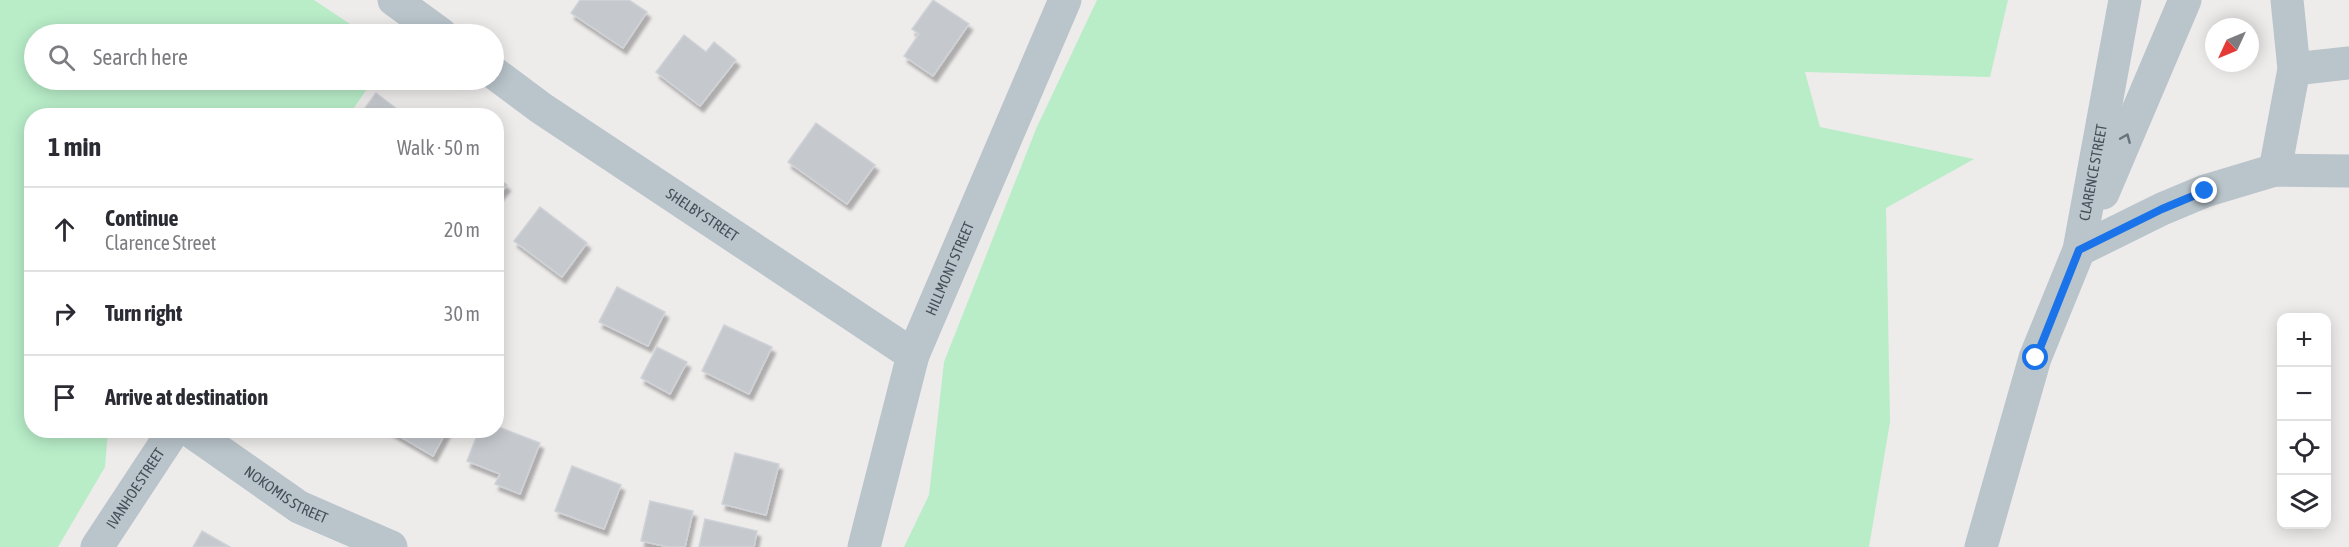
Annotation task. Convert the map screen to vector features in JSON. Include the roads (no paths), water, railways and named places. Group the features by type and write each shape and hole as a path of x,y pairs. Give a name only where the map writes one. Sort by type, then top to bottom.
{"street":[{"path":"394,0 427,24"},
{"name":"HILLMONT STREET","path":"864,547 912,355 1065,0"},
{"name":"CLARENCE STREET","path":"1981,547 2036,358 2079,250 2125,0"},
{"path":"2079,250 2185,0"},
{"path":"2275,170 2295,69 2287,0"},
{"path":"2295,69 2349,63"},
{"name":"SHELBY STREET","path":"504,80 541,108 912,355"},
{"path":"2079,250 2194,196 2275,170 2349,171"},
{"name":"IVANHOE STREET","path":"97,547 169,438"},
{"name":"NOKOMIS STREET","path":"200,438 299,507 391,547"}]}
